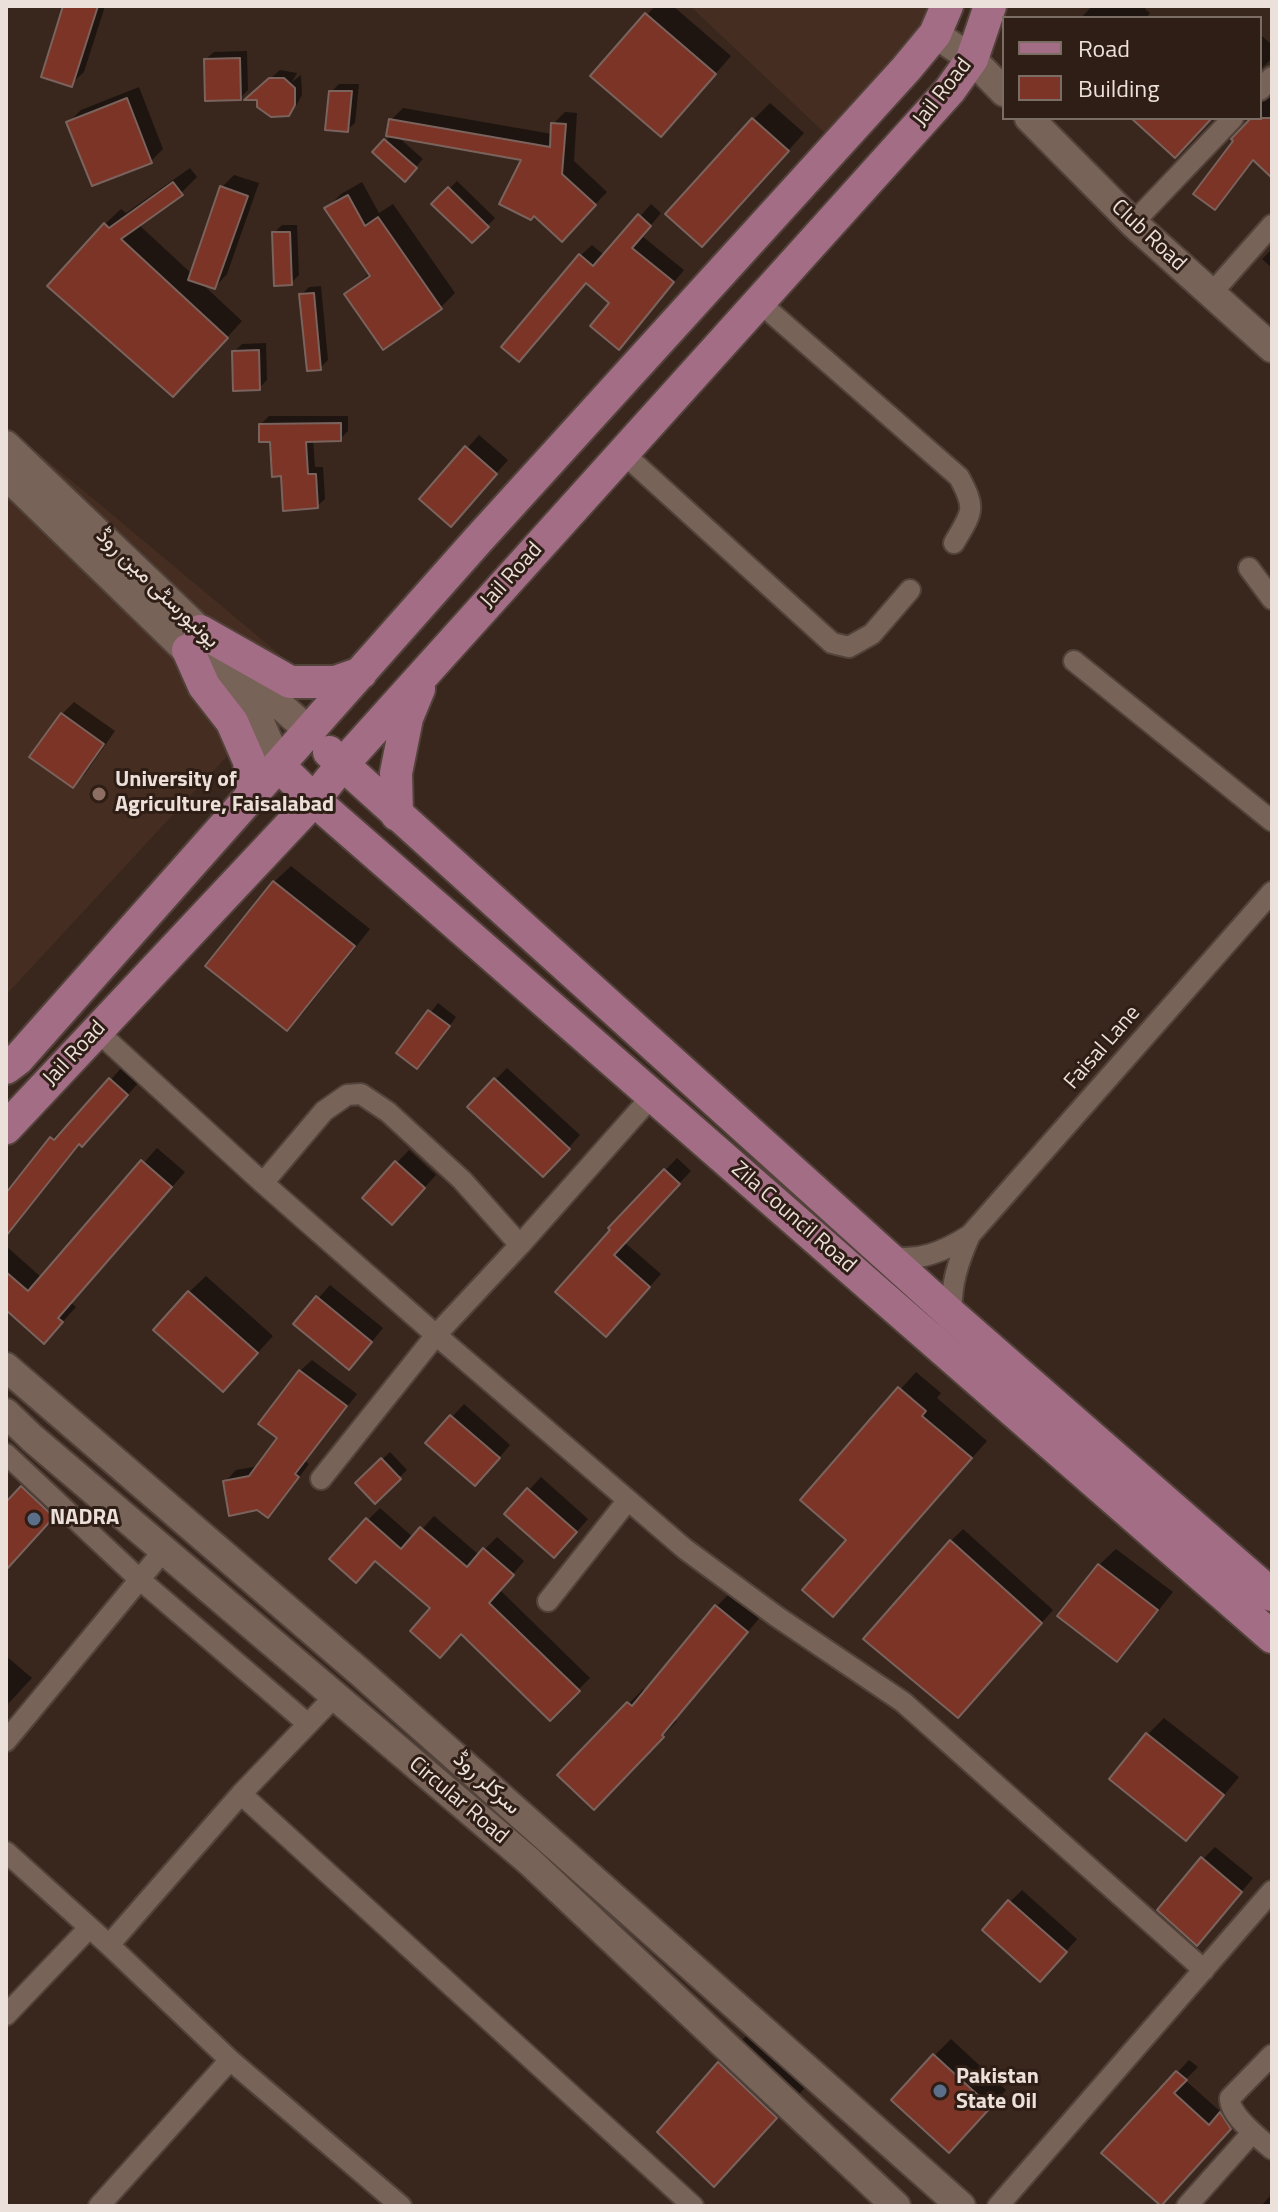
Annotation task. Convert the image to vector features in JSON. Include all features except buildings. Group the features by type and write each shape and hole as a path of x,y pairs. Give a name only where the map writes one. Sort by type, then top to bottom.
{"main road":[{"name":"Jail Road","path":"6,1128 314,800 426,671 950,90 972,59 990,6"},
{"name":"Jail Road","path":"6,1068 39,1036 478,540 906,69 941,20"},
{"path":"941,20 1002,90"},
{"name":"Club Road","path":"1031,120 1133,223 1272,348"},
{"name":"یونیورسٹی مین روڈ","path":"6,445 194,640 310,732"},
{"path":"6,475 194,640 260,722 279,766"},
{"path":"194,640 290,682 335,682 361,673"},
{"path":"194,640 204,686 232,722 249,761 252,796"},
{"path":"397,815 396,773 404,732 426,671"},
{"name":"Zila Council Road","path":"310,732 342,765 886,1256 1272,1595"},
{"name":"Zila Council Road","path":"279,766 314,800 1272,1637"},
{"name":"سرکلر روڈ","path":"6,1367 361,1673 961,2206"},
{"name":"Circular Road","path":"6,1413 529,1861 896,2206"}],"street":[{"path":"1133,223 1231,120"},
{"path":"1211,294 1272,225"},
{"path":"759,302 959,477 971,498 971,515 954,543"},
{"path":"623,453 832,643 849,647 872,634 910,590"},
{"path":"1249,568 1272,599"},
{"path":"1074,661 1272,821"},
{"name":"Faisal Lane","path":"952,1315 954,1275 970,1235 1272,892"},
{"path":"97,1031 263,1183 685,1549 903,1702 1204,1970"},
{"path":"263,1183 324,1111 347,1095 361,1094 388,1112 462,1180 520,1245"},
{"path":"321,1479 436,1335 653,1095"},
{"name":"Faisal Lane","path":"886,1256 919,1258 937,1253 970,1235"},
{"path":"6,1454 138,1578 308,1724"},
{"path":"548,1601 628,1500"},
{"path":"6,1741 164,1550"},
{"path":"109,1945 241,1794 335,1696"},
{"path":"241,1794 693,2206"},
{"path":"6,1852 230,2060 401,2206"},
{"path":"998,2206 1272,1891"},
{"path":"6,2015 89,1928"},
{"path":"1272,2055 1230,2098 1231,2108 1252,2133 1272,2149"},
{"path":"99,2206 230,2060"},
{"path":"1187,2206 1252,2133"}],"shaded area":[{"path":"690,6 933,6 829,137"},
{"name":"University of Agriculture, Faisalabad","path":"6,426 303,674 6,995"}],"place":[{"name":"University of Agriculture, Faisalabad","path":"99,794"},
{"name":"NADRA","path":"34,1519"},
{"name":"Pakistan State Oil","path":"940,2091"}]}
